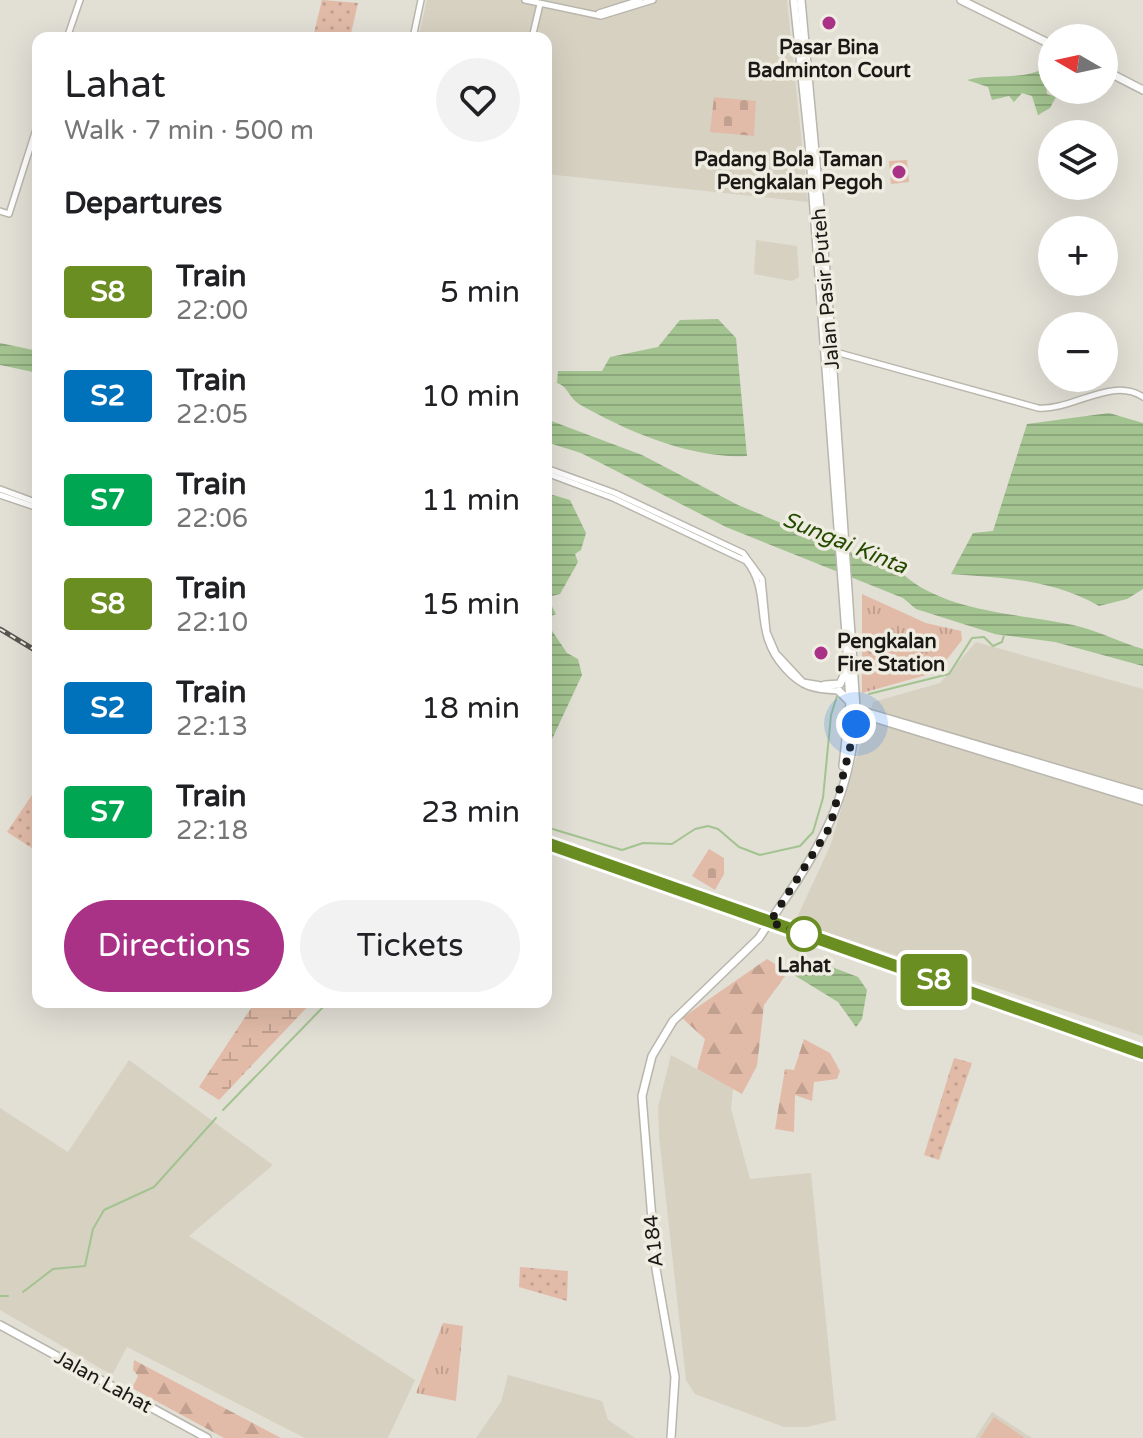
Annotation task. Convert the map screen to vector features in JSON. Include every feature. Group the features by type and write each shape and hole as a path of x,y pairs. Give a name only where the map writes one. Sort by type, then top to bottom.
{"main road":[{"path":"792,0 798,12"},
{"path":"798,12 802,0"},
{"path":"961,0 1038,38"},
{"name":"Jalan Pasir Puteh","path":"798,12 825,261 841,531"},
{"name":"Jalan Pasir Puteh","path":"798,12 841,531"},
{"path":"1118,77 1143,90"},
{"path":"820,282 825,261"},
{"path":"824,324 832,351 829,385"},
{"path":"841,531 853,700 853,731 841,788"},
{"path":"821,687 843,681 851,658 846,634 846,590"},
{"path":"839,691 866,710 1143,801"},
{"path":"853,700 873,718"},
{"path":"841,788 853,700"},
{"path":"853,731 860,719 873,718 1117,790 1143,794"},
{"name":"A184","path":"671,1438 675,1377 659,1293 641,1115 644,1083 657,1046 680,1013 736,964 759,938 827,835 841,788"},
{"name":"Jalan Lahat","path":"0,1325 207,1438"}],"street":[{"path":"69,32 80,0"},
{"path":"414,32 421,0"},
{"path":"528,0 605,14 638,2"},
{"path":"605,14 613,9 653,0"},
{"path":"533,32 540,3"},
{"path":"0,211 9,214 32,142"},
{"path":"832,351 1044,408 1114,391 1143,397"},
{"path":"552,473 615,493 743,553 762,579 772,646 803,682 839,691"},
{"path":"0,492 32,504"},
{"path":"821,687 853,700"}],"shaded area":[{"path":"427,0 787,0 808,202 552,175 552,32 419,32"},
{"path":"1038,71 1038,104 1052,104 1038,115 1032,96 1022,93 1014,102 1009,96 992,100 988,87 967,80 1017,76"},
{"path":"756,240 797,246 799,277 792,281 754,274"},
{"path":"718,319 736,338 747,456 704,453 639,434 579,404 557,383 558,371 602,371 610,357 658,347 680,320"},
{"path":"0,343 32,350 32,372 0,365"},
{"path":"1109,413 1143,423 1143,589 1127,599 1099,606 1046,585 951,574 973,533 993,531 1027,424"},
{"name":"Sungai Kinta","path":"552,421 642,455 738,505 903,574 920,587 940,596 984,610 1082,627 1143,649 1143,666 1055,642 995,634 916,609 903,598 726,527 581,453 552,444"},
{"path":"552,495 570,500 586,533 581,550 575,554 578,562 560,594 552,596"},
{"path":"552,631 567,653 578,659 582,675 552,739"},
{"path":"976,642 1143,689 1143,1036 795,922 831,844 873,702 940,683"},
{"path":"798,954 858,977 867,990 862,1019 856,1027 838,1002 794,975"},
{"path":"671,1055 733,1089 731,1109 750,1179 811,1173 836,1420 807,1427 784,1427 695,1394 686,1380 659,1136 658,1107"},
{"path":"129,1060 273,1165 189,1236 415,1380 388,1438 305,1438 127,1347 112,1375 0,1310 0,1108 68,1152"},
{"path":"508,1375 602,1401 608,1420 635,1438 476,1438 501,1402"},
{"path":"992,1412 1032,1438 975,1438"}],"green space":[{"path":"322,0 358,3 351,32 314,32"},
{"path":"714,97 756,101 754,136 710,132"},
{"name":"Padang Bola Taman Pengkalan Pegoh","path":"907,160 909,182 891,184 889,161"},
{"path":"862,594 926,623 961,631 962,640 937,672 862,693"},
{"path":"32,795 32,848 7,832"},
{"path":"709,849 724,858 724,874 715,890 692,876"},
{"path":"767,959 788,972 764,1005 757,1066 742,1094 697,1069 705,1039 682,1018"},
{"path":"251,1008 306,1008 219,1100 199,1087"},
{"path":"804,1039 830,1053 840,1071 837,1079 814,1082 812,1101 795,1095 794,1132 775,1129 785,1069 794,1070"},
{"path":"954,1058 972,1063 939,1160 924,1155"},
{"path":"520,1267 568,1271 567,1301 519,1287"},
{"path":"443,1323 463,1326 456,1401 416,1393"},
{"path":"134,1360 281,1438 224,1438 132,1388 138,1376 133,1370"},
{"path":"994,1417 1025,1438 980,1438"}],"waterway":[{"path":"869,694 949,674 972,638 984,637 993,646 1002,642 1004,635"},
{"path":"552,829 622,850 643,843 672,844 695,829 708,826 718,829 739,847 760,855 800,846 813,832 823,798 831,715 837,696"},
{"path":"223,1110 322,1008"},
{"path":"23,1292 53,1269 85,1266 93,1229 104,1210 154,1187 216,1118"},
{"path":"0,1296 8,1296"}],"railway":[{"path":"0,629 32,648"},
{"path":"552,847 1143,1056"}],"train":[{"name":"S8","path":"552,845 1143,1053"}],"place":[{"name":"Pasar Bina Badminton Court","path":"829,23"},
{"name":"Padang Bola Taman Pengkalan Pegoh","path":"899,172"},
{"name":"Pengkalan Fire Station","path":"821,653"},
{"name":"Lahat","path":"804,934"}],"route":[{"path":"804,934 770,922 821,846 830,827 856,724"}]}
